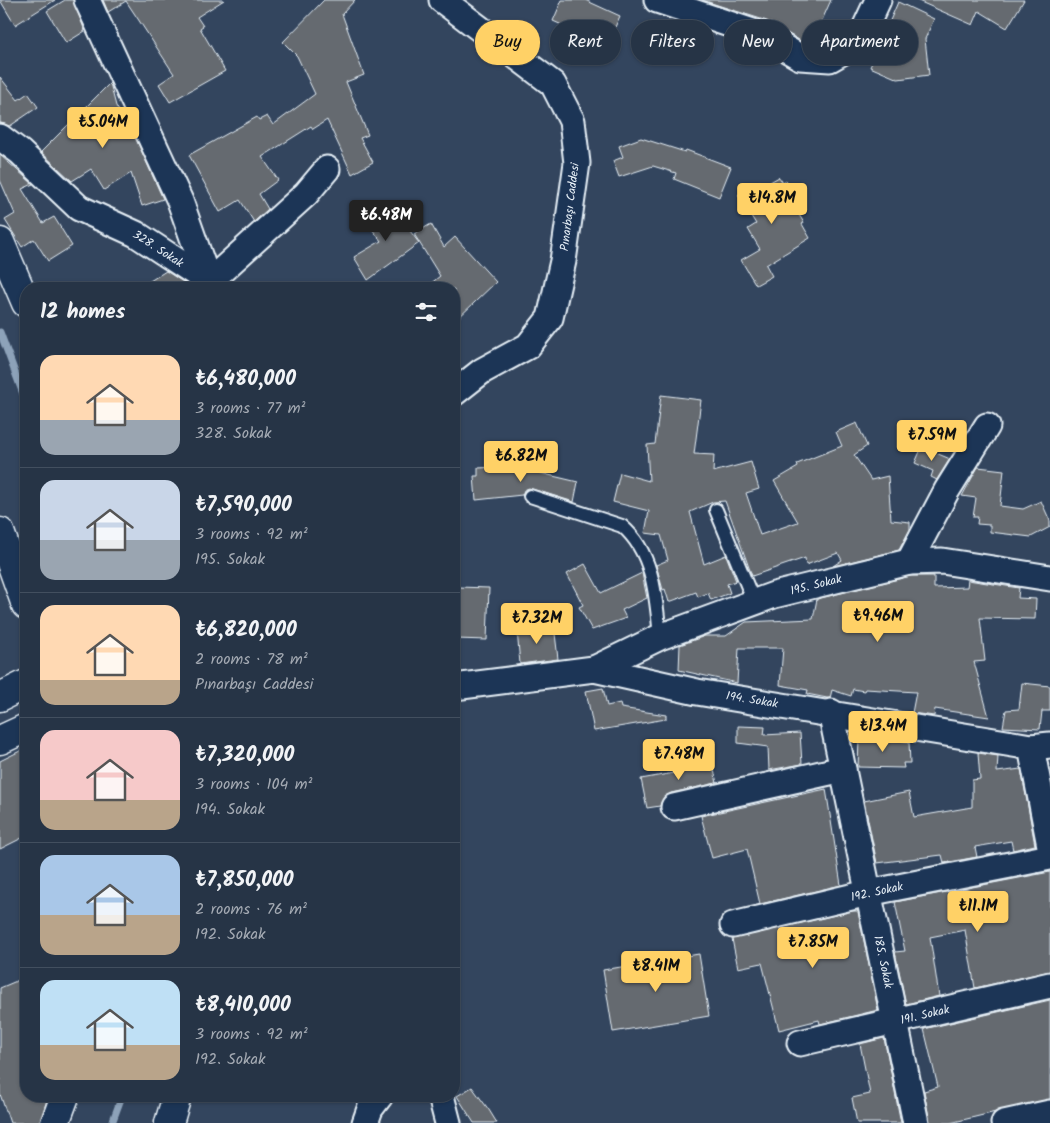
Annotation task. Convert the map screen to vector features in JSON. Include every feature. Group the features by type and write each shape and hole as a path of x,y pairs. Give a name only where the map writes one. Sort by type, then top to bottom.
{"street":[{"path":"87,0 180,201 209,282"},
{"name":"Pınarbaşı Caddesi","path":"442,0 553,84 572,121 577,163 563,261 550,318 528,346 482,371 460,388"},
{"path":"657,0 762,36 800,57 830,59 858,43 878,0"},
{"name":"328. Sokak","path":"0,137 20,152 79,208 136,234 204,282"},
{"path":"214,282 306,194 327,169"},
{"path":"0,242 20,289"},
{"path":"909,562 947,490 987,426"},
{"path":"0,532 20,588"},
{"name":"195. Sokak","path":"594,669 660,637 774,595 909,562 942,561 1050,578"},
{"name":"194. Sokak","path":"460,686 594,669 697,692 1040,746"},
{"path":"0,697 20,687"},
{"name":"185. Sokak","path":"831,712 916,1123"},
{"path":"0,740 20,731"},
{"path":"1040,746 1050,846"},
{"path":"674,807 843,769"},
{"name":"192. Sokak","path":"733,925 868,893 1050,857"},
{"name":"191. Sokak","path":"800,1043 1050,985"},
{"path":"55,1123 63,1102"},
{"path":"168,1123 175,1102"},
{"path":"365,1123 370,1109 375,1102"},
{"path":"443,1102 448,1123"},
{"path":"1004,1123 1050,1113"}],"lane":[{"path":"530,496 622,526 630,533 638,542 646,558 656,600 660,637"},
{"path":"716,510 754,602"}],"building":[{"path":"0,0 55,0 15,25"},
{"path":"65,0 73,0 85,31 66,43 47,11"},
{"path":"103,0 224,0 197,17 203,26 200,28 225,71 170,102 159,84 174,74 138,19 126,1 108,12"},
{"path":"324,0 355,0 342,14 364,75 346,82 368,135 360,138 373,162 352,174 327,120 313,129 311,126 262,157 278,180 259,194 268,209 254,222 240,200 220,212 189,155 257,117 259,120 267,116 273,125 315,94 297,56 283,42"},
{"path":"562,0 585,0 620,16 618,20 553,20"},
{"path":"702,0 831,0 822,20 802,20 802,42 792,36 792,20 764,20"},
{"path":"916,0 1024,0 1007,28 979,11 973,25"},
{"path":"898,2 934,19 925,39 929,75 898,79 870,67 871,65 918,65 918,20 890,20"},
{"path":"0,77 18,100 28,93 38,107 10,126 0,123"},
{"path":"110,83 116,106 137,141 163,199 142,206 131,173 104,190 91,169 72,181 41,152"},
{"path":"641,138 685,152 686,150 731,167 719,197 674,179 676,173 653,166 619,177 613,161 623,157 619,146"},
{"path":"0,155 33,184 22,189 43,223 54,217 72,246 48,261 34,239 22,247 5,220 15,214 0,180"},
{"path":"779,177 783,183 786,181 795,196 792,198 800,212 798,213 804,223 802,224 810,238 766,265 772,276 756,285 741,260 760,249 748,229 756,224 738,195 760,181 763,186"},
{"path":"390,204 419,243 368,280 354,257 381,241 366,221"},
{"path":"431,224 444,247 455,237 496,282 460,316 460,282 433,282 440,276 414,234"},
{"path":"166,271 183,282 148,282"},
{"path":"661,395 701,400 694,454 714,455 713,472 751,462 759,489 746,493 760,535 798,522 774,481 798,467 797,464 842,446 836,432 857,423 867,446 854,455 871,480 888,476 891,520 910,522 910,529 899,550 833,566 842,560 838,553 806,565 805,558 752,576 725,501 713,502 690,512 704,564 726,555 736,581 727,584 730,593 711,600 708,593 698,597 696,592 669,602 665,589 663,590 656,565 668,560 661,535 645,533 649,511 613,502 620,473 649,481 647,445 655,444"},
{"path":"922,447 950,459 937,480 931,477 933,471 915,463"},
{"path":"537,465 536,472 578,482 574,502 529,488 524,490 522,495 476,500 474,476 478,476 478,468"},
{"path":"978,467 1004,470 1000,506 1023,509 1041,501 1050,521 1050,527 1031,537 990,532 990,525 977,524 978,517 973,517 976,498 962,496"},
{"path":"585,564 601,593 642,573 647,598 622,610 626,618 592,630 579,607 583,605 567,574"},
{"path":"911,576 934,576 934,588 967,587 968,580 1019,588 1018,598 1036,599 1035,619 980,618 985,661 974,662 989,717 935,709 934,716 912,713 916,692 853,689 851,696 832,690 830,698 827,698 807,694 808,690 780,685 783,648 739,648 737,683 679,670 680,645 705,636 726,636 746,622 813,619 817,599"},
{"path":"460,587 489,588 487,640 460,639"},
{"path":"554,625 558,659 520,664 517,630"},
{"path":"1022,683 1050,686 1050,711 1042,711 1040,729 1003,727 1006,710 1019,709"},
{"path":"603,688 607,706 620,703 621,708 666,715 666,719 594,731 586,691"},
{"path":"738,726 765,727 764,735 800,733 802,764 769,770 768,747 738,743"},
{"path":"882,737 909,742 910,763 903,763 904,768 858,767 859,739 882,739"},
{"path":"20,751 20,839 0,849 0,761"},
{"path":"978,753 998,756 997,772 1021,769 1035,845 1013,850 1011,841 975,847 977,857 944,863 942,855 877,863 864,801 909,792 914,817 972,807 972,780 980,779"},
{"path":"711,757 717,783 671,793 664,797 660,806 647,808 641,779 685,771 683,764"},
{"path":"826,789 841,885 760,904 747,849 712,858 701,816"},
{"path":"1050,872 1050,971 975,988 965,930 930,937 939,996 906,1004 895,952 905,951 895,902"},
{"path":"858,911 878,1010 820,1024 819,1020 779,1030 762,963 738,968 732,939"},
{"path":"699,954 709,1016 613,1032 603,970"},
{"path":"20,980 20,1102 46,1102 40,1123 10,1123 0,1094 0,988"},
{"path":"1050,1000 1050,1099 950,1123 930,1123 924,1091 938,1087 924,1029"},
{"path":"884,1038 901,1123 857,1123 852,1098 870,1094 860,1044"},
{"path":"472,1087 497,1123 474,1123 460,1101 460,1094"}],"waterway":[{"path":"0,332 20,386"},
{"path":"112,1123 120,1102"}]}
